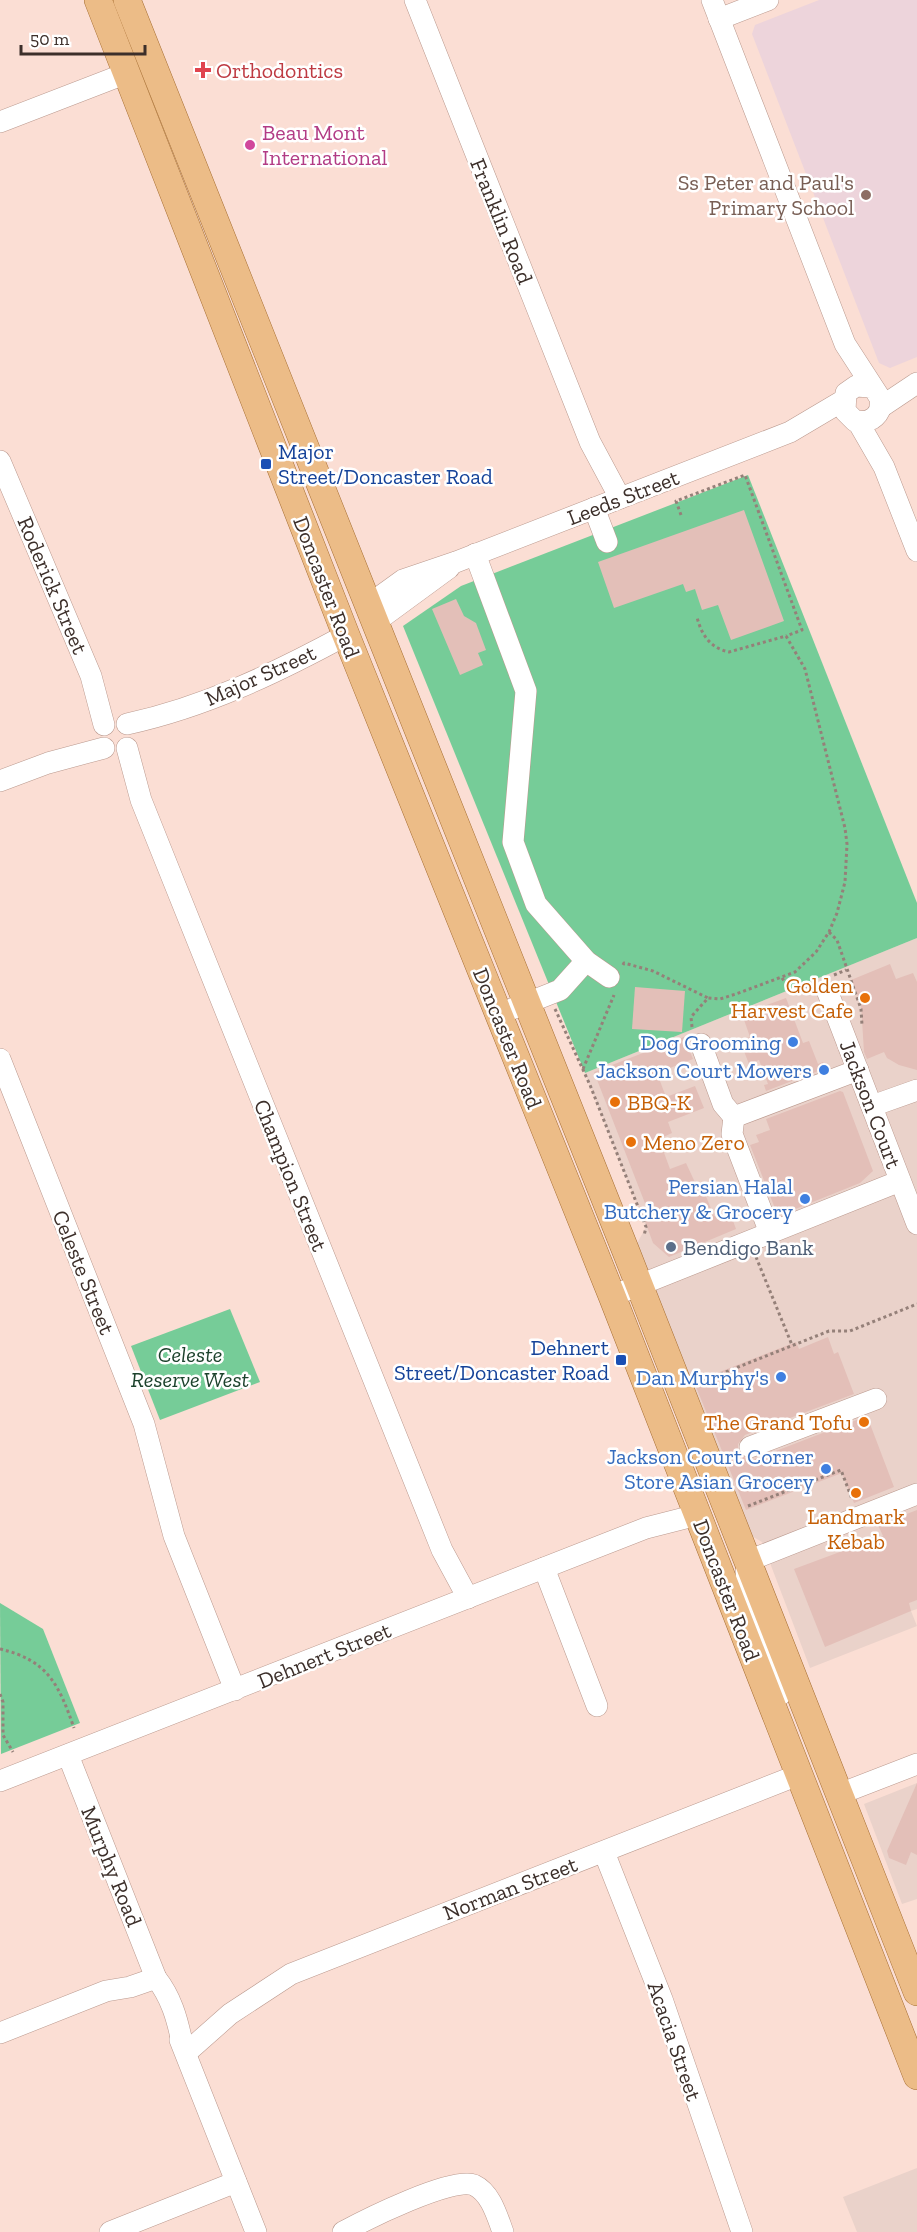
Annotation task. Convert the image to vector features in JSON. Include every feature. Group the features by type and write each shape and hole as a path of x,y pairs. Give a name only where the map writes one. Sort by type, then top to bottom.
{"main road":[{"name":"Doncaster Road","path":"98,0 346,635 612,1296 917,2076"},
{"name":"Doncaster Road","path":"127,0 371,614 538,998 639,1285 738,1535 837,1795 917,1992"},
{"path":"346,635 371,614"},
{"path":"894,1936 905,1997 917,2027"}],"street":[{"name":"Franklin Road","path":"415,0 590,442 602,461 607,503 607,542"},
{"path":"768,0 716,9 845,344 884,467 917,551"},
{"path":"0,122 126,73"},
{"name":"Leeds Street","path":"371,614 466,558 917,383"},
{"name":"Roderick Street","path":"0,461 116,736"},
{"path":"466,558 526,691 513,842 536,904 586,961 614,981"},
{"name":"Major Street","path":"0,781 277,672 346,635"},
{"name":"Champion Street","path":"116,736 442,1550 447,1577 462,1600"},
{"path":"499,1014 560,990 586,961"},
{"name":"Jackson Court","path":"828,993 917,1224"},
{"path":"701,1044 723,1104 734,1117 732,1134 770,1233"},
{"name":"Celeste Street","path":"0,1059 144,1424 174,1536 235,1690"},
{"path":"734,1117 858,1070"},
{"path":"872,1106 917,1090"},
{"name":"Jackson Court","path":"612,1296 900,1181"},
{"path":"750,1447 876,1399"},
{"path":"788,1745 781,1692 745,1600 744,1580 748,1561 917,1494"},
{"name":"Dehnert Street","path":"0,1781 646,1528 682,1507 696,1512"},
{"path":"696,1512 738,1535"},
{"path":"544,1568 597,1706"},
{"name":"Murphy Road","path":"68,1755 154,1972 166,1991 177,2017 184,2048 256,2232"},
{"path":"837,1795 917,1764"},
{"name":"Norman Street","path":"184,2048 291,1974 798,1775"},
{"name":"Acacia Street","path":"604,1852 662,1999 742,2232"},
{"path":"0,2033 106,1991 130,1987 154,1972"},
{"path":"110,2232 236,2182"},
{"path":"343,2232 401,2205 449,2186 466,2183 474,2185 488,2198 503,2232"}],"path":[{"path":"681,515 676,501 745,475 802,630 729,652 710,643 701,631 697,616"},
{"path":"583,1070 614,981 624,963 653,971 708,998 720,999 795,972 816,952 829,932 845,882 847,844 845,828 805,669 786,636"},
{"path":"538,998 583,1070 646,1227 643,1242"},
{"path":"701,1044 692,1032 692,1017 708,998"},
{"path":"750,1241 793,1345"},
{"path":"697,1383 829,1331 850,1330 917,1304"},
{"path":"746,1507 841,1470 854,1505"},
{"path":"0,1649 37,1664 51,1675 65,1702 74,1728"},
{"path":"0,1694 3,1702 3,1735 13,1752"}],"shaded area":[{"name":"Ss Peter and Paul's Primary School","path":"819,0 917,0 917,357 890,368 879,363 752,34 755,25"},
{"path":"917,938 917,1609 911,1611 917,1626 810,1668 762,1542 750,1535 635,1247 646,1227 585,1073"},
{"path":"917,1783 917,1899 902,1904 864,1804"},
{"path":"917,2168 917,2232 857,2232 843,2197"}],"green space":[{"path":"748,475 917,903 917,938 585,1073 403,626 461,586"},
{"name":"Celeste Reserve West","path":"230,1309 260,1382 160,1420 131,1346"},
{"path":"0,1603 43,1629 80,1723 1,1754"}],"building":[{"path":"744,510 784,621 731,640 718,605 702,610 695,589 686,592 683,584 614,608 598,562"},
{"path":"456,599 464,616 476,623 486,650 478,653 483,665 460,675 432,609"},
{"path":"890,964 896,979 913,973 917,982 917,1070 899,1065 887,1058 884,1052 867,1059 864,1052 861,1004 851,980"},
{"path":"635,987 685,991 682,1032 632,1029"},
{"path":"786,998 803,1043 809,1041 818,1064 823,1062 826,1068 766,1091 764,1085 768,1084 759,1060 749,1064 740,1041 750,1037 742,1014"},
{"path":"684,1037 693,1059 657,1073 666,1097 695,1086 704,1108 668,1122 672,1133 659,1139 670,1169 686,1163 699,1191 703,1189 714,1216 729,1210 736,1229 669,1257 653,1243 642,1213 648,1211 594,1072"},
{"path":"840,1091 843,1092 873,1171 860,1183 778,1216 750,1145 759,1142 756,1135 770,1130 766,1119"},
{"path":"828,1337 834,1354 838,1352 854,1394 745,1435 738,1444 738,1452 747,1459 755,1459 867,1416 894,1487 854,1503 842,1473 746,1510 694,1382 796,1342 799,1349"},
{"path":"917,1510 917,1600 909,1603 911,1611 825,1647 794,1569 883,1536 878,1525"},
{"path":"917,1783 917,1855 911,1852 906,1865 889,1858 887,1851"}],"place":[{"name":"Orthodontics","path":"203,70"},
{"name":"Beau Mont International","path":"250,145"},
{"name":"Ss Peter and Paul's Primary School","path":"866,195"},
{"name":"Major Street/Doncaster Road","path":"266,464"},
{"name":"Golden Harvest Cafe","path":"865,998"},
{"name":"Dog Grooming","path":"793,1042"},
{"name":"Jackson Court Mowers","path":"824,1070"},
{"name":"BBQ-K","path":"615,1102"},
{"name":"Meno Zero","path":"631,1142"},
{"name":"Persian Halal Butchery & Grocery","path":"805,1199"},
{"name":"Bendigo Bank","path":"671,1247"},
{"name":"Dehnert Street/Doncaster Road","path":"621,1360"},
{"name":"Dan Murphy's","path":"781,1377"},
{"name":"The Grand Tofu","path":"864,1422"},
{"name":"Jackson Court Corner Store Asian Grocery","path":"826,1469"},
{"name":"Landmark Kebab","path":"856,1493"}]}
